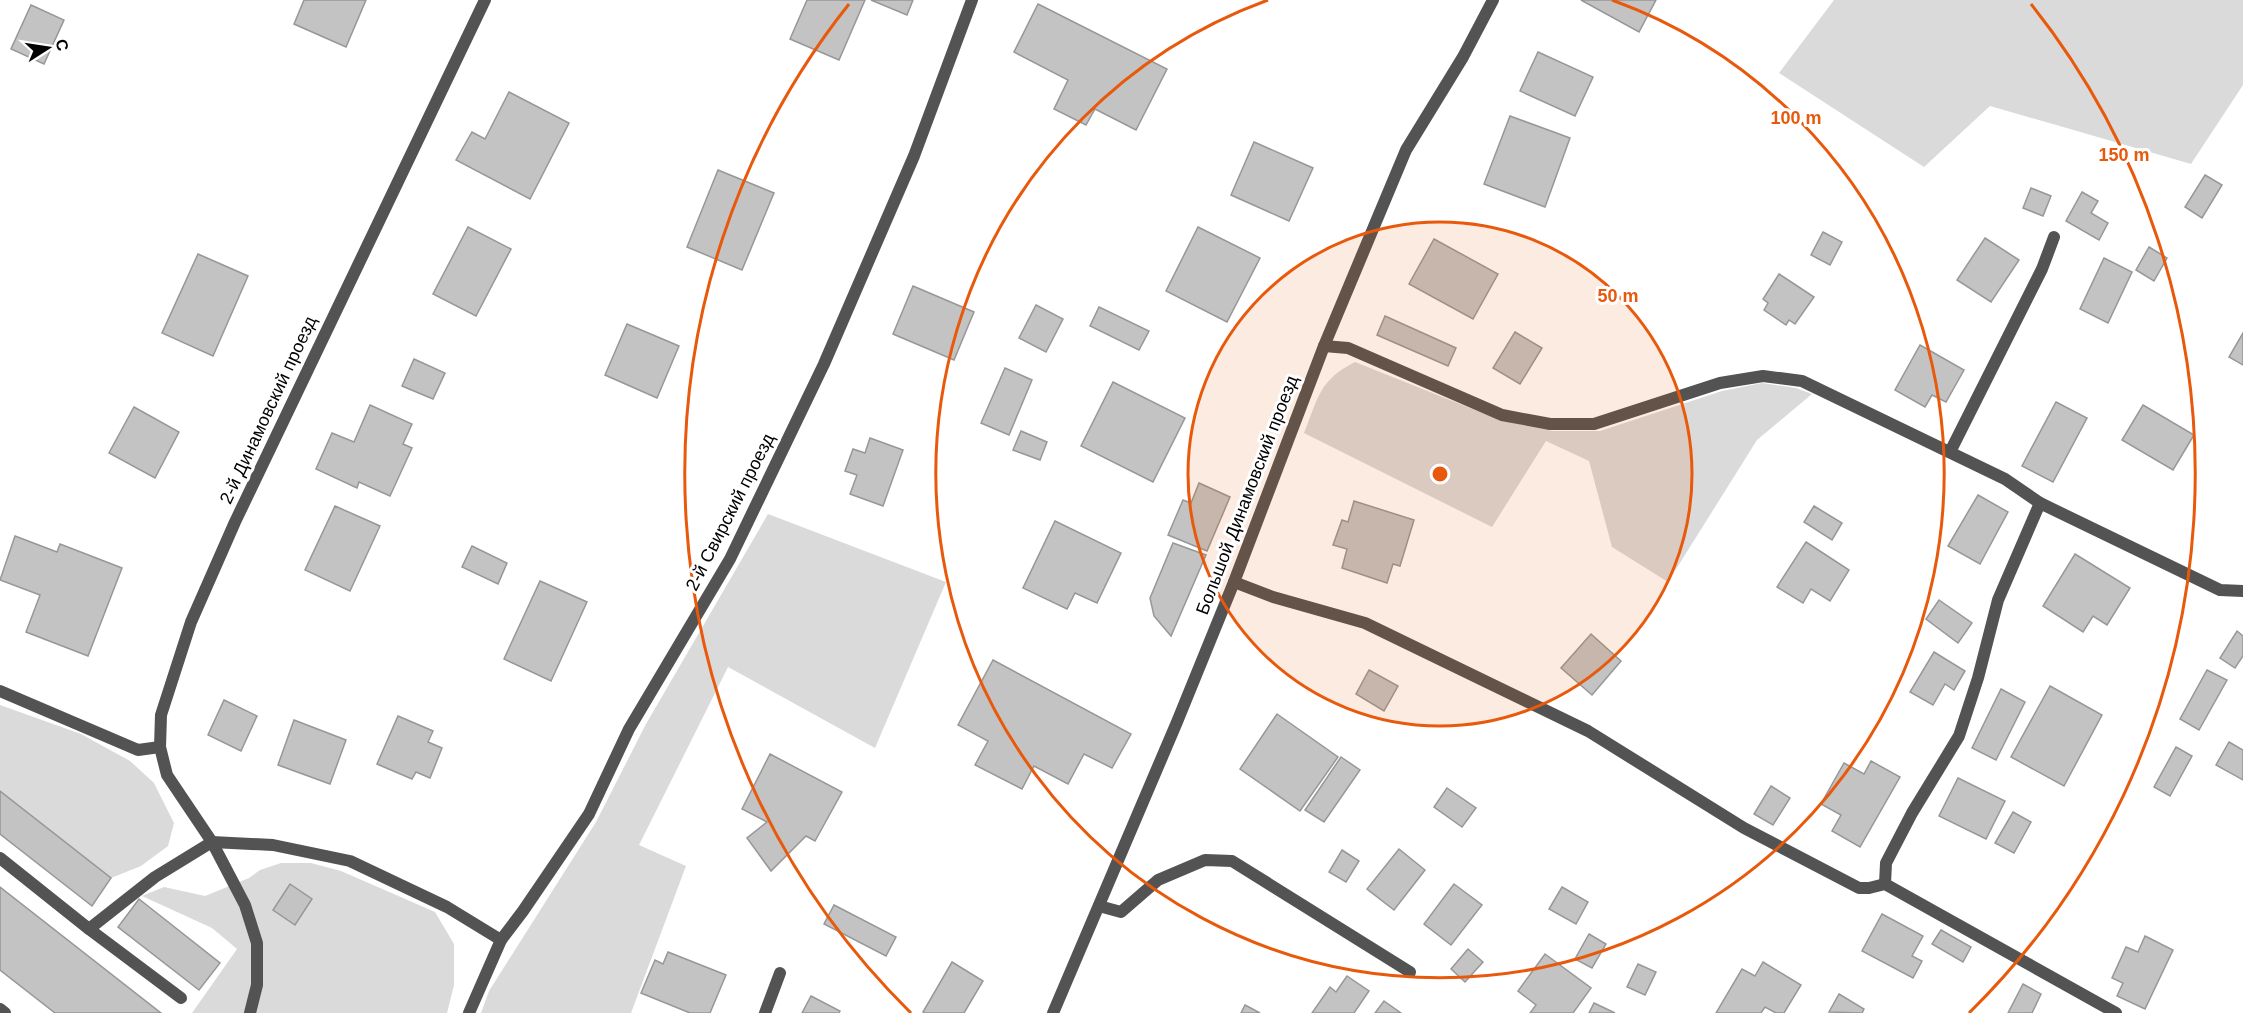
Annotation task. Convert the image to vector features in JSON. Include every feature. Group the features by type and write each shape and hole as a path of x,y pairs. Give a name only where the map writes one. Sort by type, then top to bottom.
{"street":[{"name":"2-й Динамовский проезд","path":"250,1013 257,985 257,943 245,904 212,842 167,775 160,747 161,715 195,612 276,435 485,0"},
{"name":"2-й Свирский проезд","path":"469,1013 501,940 588,814 629,729 730,560 829,353 914,156 972,0"},
{"name":"Большой Динамовский проезд","path":"1053,1013 1234,582 1324,346 1406,150 1463,57 1493,0"},
{"path":"1950,452 2042,269 2054,237"},
{"path":"1324,346 1348,348 1502,415 1550,424 1594,424 1720,383 1763,375 1802,381 2005,479 2040,503 2220,590 2243,591"},
{"path":"1885,884 1886,863 1912,813 1959,736 1978,678 1998,600 2040,503"},
{"path":"1234,582 1273,597 1365,623 1588,731 1744,828 1858,888 1885,884 2116,1013"},
{"path":"0,691 138,750 160,747"},
{"path":"89,929 154,876 212,842 273,845 350,861 447,907 501,940"},
{"path":"0,858 181,998"},
{"path":"1099,906 1121,912 1158,880 1205,860 1232,861 1410,972"},
{"path":"765,1013 780,973"},
{"path":"0,1009 5,1013"}],"shaded area":[{"path":"1834,0 2243,0 2243,85 2191,164 1990,106 1924,167 1779,73"},
{"path":"1355,362 1500,420 1552,431 1600,431 1722,391 1762,383 1796,388 1812,394 1757,440 1668,582 1612,547 1589,461 1546,441 1492,527 1304,433 1321,391 1334,376"},
{"path":"768,514 946,582 875,748 728,667 639,845 686,866 631,1013 481,1013 489,991 596,822 646,724"},
{"path":"0,705 81,734 130,761 154,783 174,823 168,846 141,866 111,878 0,791"},
{"path":"281,863 311,863 341,871 435,912 454,944 454,985 447,1013 192,1013 237,949 212,928 142,896 164,887 205,896 249,878 260,870"}],"building":[{"path":"304,0 366,0 346,47 294,24"},
{"path":"807,0 865,0 839,60 790,39"},
{"path":"871,0 913,0 907,15"},
{"path":"1581,0 1656,0 1639,32"},
{"path":"1038,4 1167,69 1136,130 1095,109 1086,125 1054,109 1068,80 1014,52"},
{"path":"31,5 64,20 44,64 11,49"},
{"path":"1538,52 1593,77 1575,116 1520,91"},
{"path":"509,92 569,123 530,199 456,160 472,132 485,139"},
{"path":"1510,116 1570,138 1545,207 1484,184"},
{"path":"1254,142 1313,168 1289,221 1231,195"},
{"path":"718,170 774,193 742,270 687,247"},
{"path":"2205,175 2222,185 2202,218 2185,207"},
{"path":"2031,188 2051,196 2043,216 2023,208"},
{"path":"2082,192 2098,201 2091,213 2108,223 2099,240 2066,221"},
{"path":"468,227 511,249 476,316 433,294"},
{"path":"1198,227 1260,258 1227,322 1166,291"},
{"path":"1823,232 1842,242 1830,265 1811,255"},
{"path":"1985,238 2019,260 1991,302 1957,280"},
{"path":"1434,239 1498,274 1473,319 1409,284"},
{"path":"2149,247 2167,258 2154,281 2136,270"},
{"path":"198,254 248,276 213,356 162,333"},
{"path":"2104,258 2132,272 2108,323 2080,309"},
{"path":"1779,274 1814,297 1795,324 1789,320 1786,325 1764,310 1768,303 1763,299"},
{"path":"913,286 974,312 954,360 893,334"},
{"path":"1036,305 1063,319 1046,352 1019,338"},
{"path":"1099,307 1149,331 1139,350 1090,326"},
{"path":"1385,316 1456,348 1448,366 1377,335"},
{"path":"627,324 679,346 657,398 605,375"},
{"path":"1515,332 1542,348 1520,384 1493,368"},
{"path":"2243,333 2243,365 2229,357"},
{"path":"1920,345 1964,370 1946,402 1932,395 1925,407 1895,390"},
{"path":"414,359 445,373 433,399 402,386"},
{"path":"1005,368 1032,380 1009,435 981,423"},
{"path":"1113,382 1185,418 1153,482 1081,446"},
{"path":"2056,402 2087,418 2053,482 2022,466"},
{"path":"370,405 412,424 403,444 412,448 390,496 359,482 357,488 316,469 332,433 354,442"},
{"path":"2143,405 2194,435 2173,470 2122,440"},
{"path":"134,407 179,432 155,478 109,453"},
{"path":"1021,431 1047,442 1040,460 1013,450"},
{"path":"870,438 903,450 883,506 850,494 857,475 845,471 853,449 865,453"},
{"path":"1199,483 1230,497 1207,551 1168,535 1183,500 1191,503"},
{"path":"1978,495 2008,512 1980,564 1948,546"},
{"path":"1354,501 1414,520 1400,566 1393,564 1387,583 1342,568 1347,549 1333,545 1342,520 1348,522"},
{"path":"335,506 380,526 350,591 305,570"},
{"path":"1814,506 1842,523 1832,540 1804,522"},
{"path":"1055,521 1121,553 1097,603 1075,593 1067,609 1023,588"},
{"path":"15,536 57,552 60,544 122,568 88,656 26,632 40,595 0,580"},
{"path":"1806,542 1849,570 1830,601 1811,589 1803,603 1777,587"},
{"path":"1173,543 1206,555 1171,636 1154,616 1150,598"},
{"path":"472,546 507,563 498,584 462,567"},
{"path":"2075,554 2130,588 2107,625 2093,616 2083,632 2043,606"},
{"path":"540,581 587,602 551,681 504,659"},
{"path":"1939,600 1972,623 1958,643 1926,619"},
{"path":"2237,631 2243,636 2243,656 2235,668 2220,658"},
{"path":"1591,634 1621,661 1592,695 1561,668"},
{"path":"1934,652 1965,671 1954,690 1945,684 1933,705 1910,692"},
{"path":"993,660 1131,734 1112,768 1084,754 1068,784 1034,766 1022,789 975,765 988,741 958,725"},
{"path":"1369,670 1398,686 1384,711 1356,694"},
{"path":"2207,670 2227,680 2199,730 2180,719"},
{"path":"2050,686 2102,715 2064,786 2011,757"},
{"path":"2001,689 2025,702 1996,760 1972,748"},
{"path":"224,700 257,716 241,751 208,735"},
{"path":"1277,714 1338,757 1300,811 1240,769"},
{"path":"398,716 433,731 428,742 442,748 430,778 416,772 412,779 377,764"},
{"path":"294,720 346,740 330,784 278,765"},
{"path":"2229,742 2243,750 2243,780 2216,765"},
{"path":"2176,747 2192,756 2170,796 2154,787"},
{"path":"770,754 842,792 815,841 806,836 771,871 747,838 767,822 742,809"},
{"path":"1341,757 1360,770 1324,822 1305,810"},
{"path":"1871,761 1900,777 1860,847 1832,831 1841,815 1821,804 1844,763 1864,774"},
{"path":"1958,778 2005,801 1986,839 1939,816"},
{"path":"1771,786 1790,798 1773,825 1754,814"},
{"path":"1447,788 1476,808 1462,827 1434,807"},
{"path":"0,791 111,878 92,906 0,834"},
{"path":"2013,812 2031,822 2014,853 1995,843"},
{"path":"1399,849 1425,870 1394,910 1367,889"},
{"path":"1342,850 1359,861 1346,882 1329,872"},
{"path":"290,884 312,899 295,925 273,910"},
{"path":"1454,884 1482,905 1451,945 1424,924"},
{"path":"0,887 161,1013 55,1013 0,970"},
{"path":"1562,887 1588,902 1576,924 1549,909"},
{"path":"139,899 220,963 199,990 118,927"},
{"path":"834,905 896,937 886,956 824,924"},
{"path":"1882,914 1923,936 1912,956 1922,961 1913,978 1862,951"},
{"path":"1941,930 1971,947 1963,962 1932,944"},
{"path":"1589,934 1606,944 1592,968 1575,959"},
{"path":"2145,936 2173,950 2145,1009 2117,996 2123,983 2112,978 2126,947 2138,952"},
{"path":"1468,949 1483,962 1465,982 1451,969"},
{"path":"668,952 726,975 710,1013 690,1013 641,993 655,960 663,964"},
{"path":"1545,954 1591,988 1573,1013 1530,1013 1536,1005 1518,991"},
{"path":"952,962 983,981 964,1013 923,1012"},
{"path":"1763,962 1801,985 1784,1013 1776,1013 1765,1007 1761,1013 1716,1013 1742,969 1755,976"},
{"path":"1638,964 1656,972 1645,995 1627,987"},
{"path":"1347,976 1369,991 1354,1013 1312,1013 1330,987 1336,992"},
{"path":"2023,984 2041,994 2032,1013 2008,1013"},
{"path":"1839,994 1864,1009 1862,1013 1829,1012"},
{"path":"811,996 840,1011 839,1013 802,1013"},
{"path":"1384,1001 1401,1013 1375,1013"},
{"path":"1594,1003 1615,1013 1589,1013"},
{"path":"1245,1005 1260,1013 1241,1013"}]}
